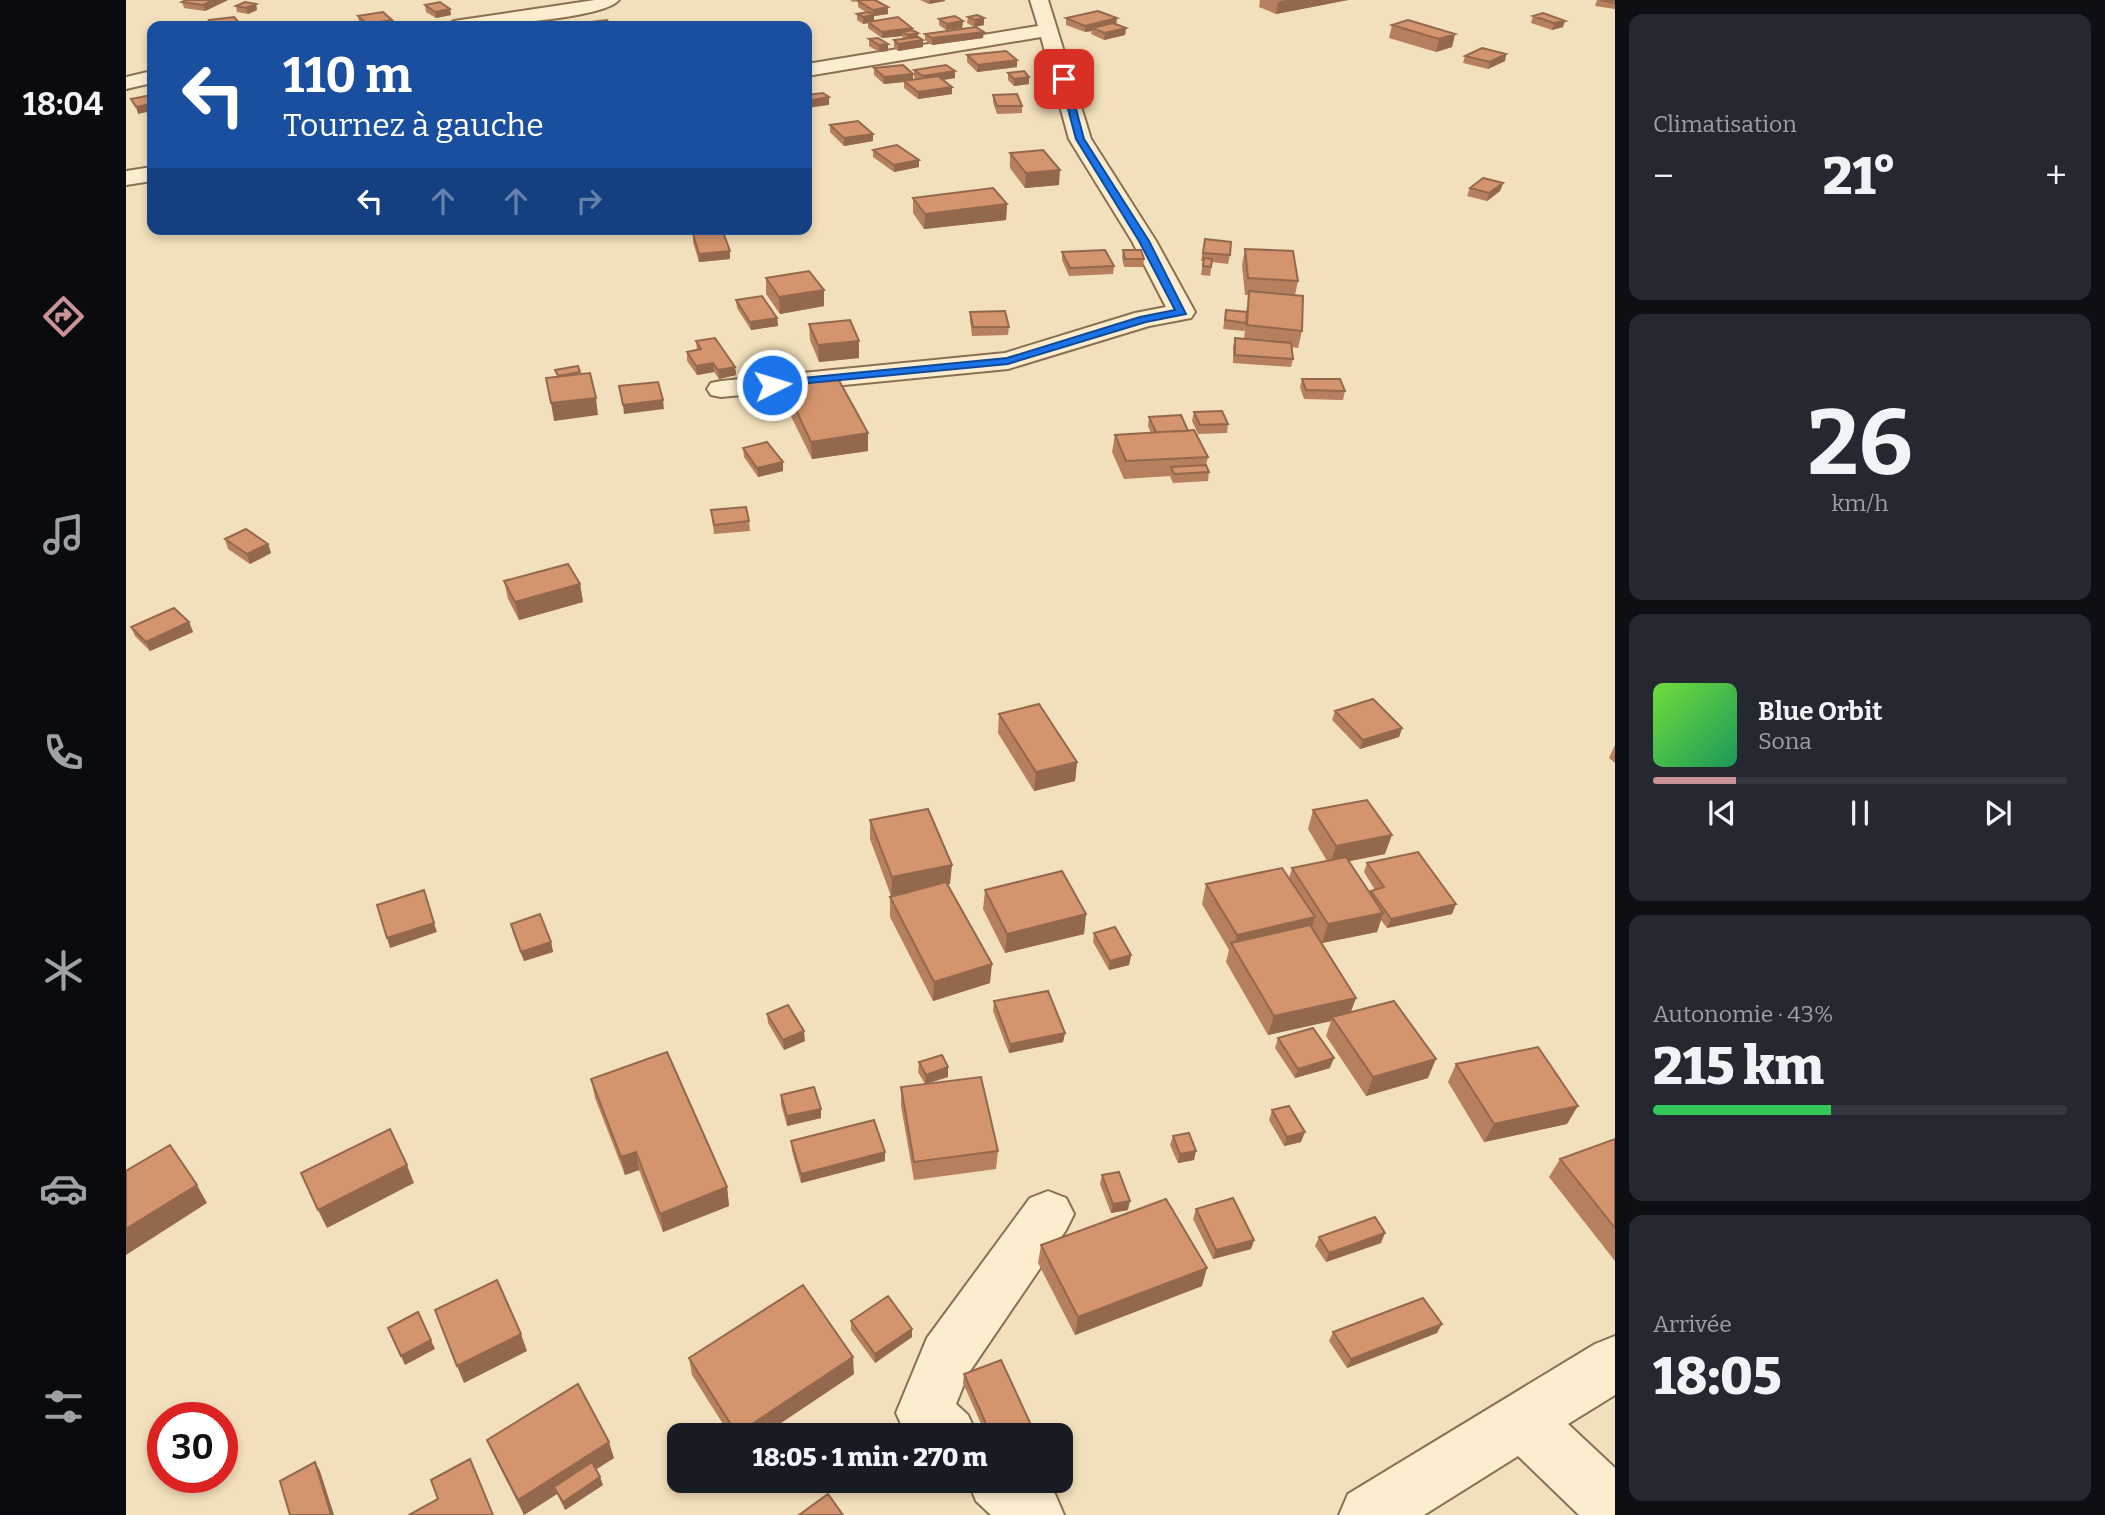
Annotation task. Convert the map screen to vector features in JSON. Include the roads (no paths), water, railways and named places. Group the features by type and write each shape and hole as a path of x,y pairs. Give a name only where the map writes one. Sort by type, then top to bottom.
{"street":[{"path":"490,21 596,6 610,0"},
{"path":"721,389 1008,361 1144,319 1182,312 1144,241 1080,139 1039,0"},
{"path":"812,69 1048,30"},
{"path":"126,178 147,175"},
{"path":"935,1423 924,1413 947,1357 1048,1213"},
{"path":"1369,1515 1615,1363"},
{"path":"1523,1421 1615,1509"},
{"path":"1011,1493 1034,1515"}]}
